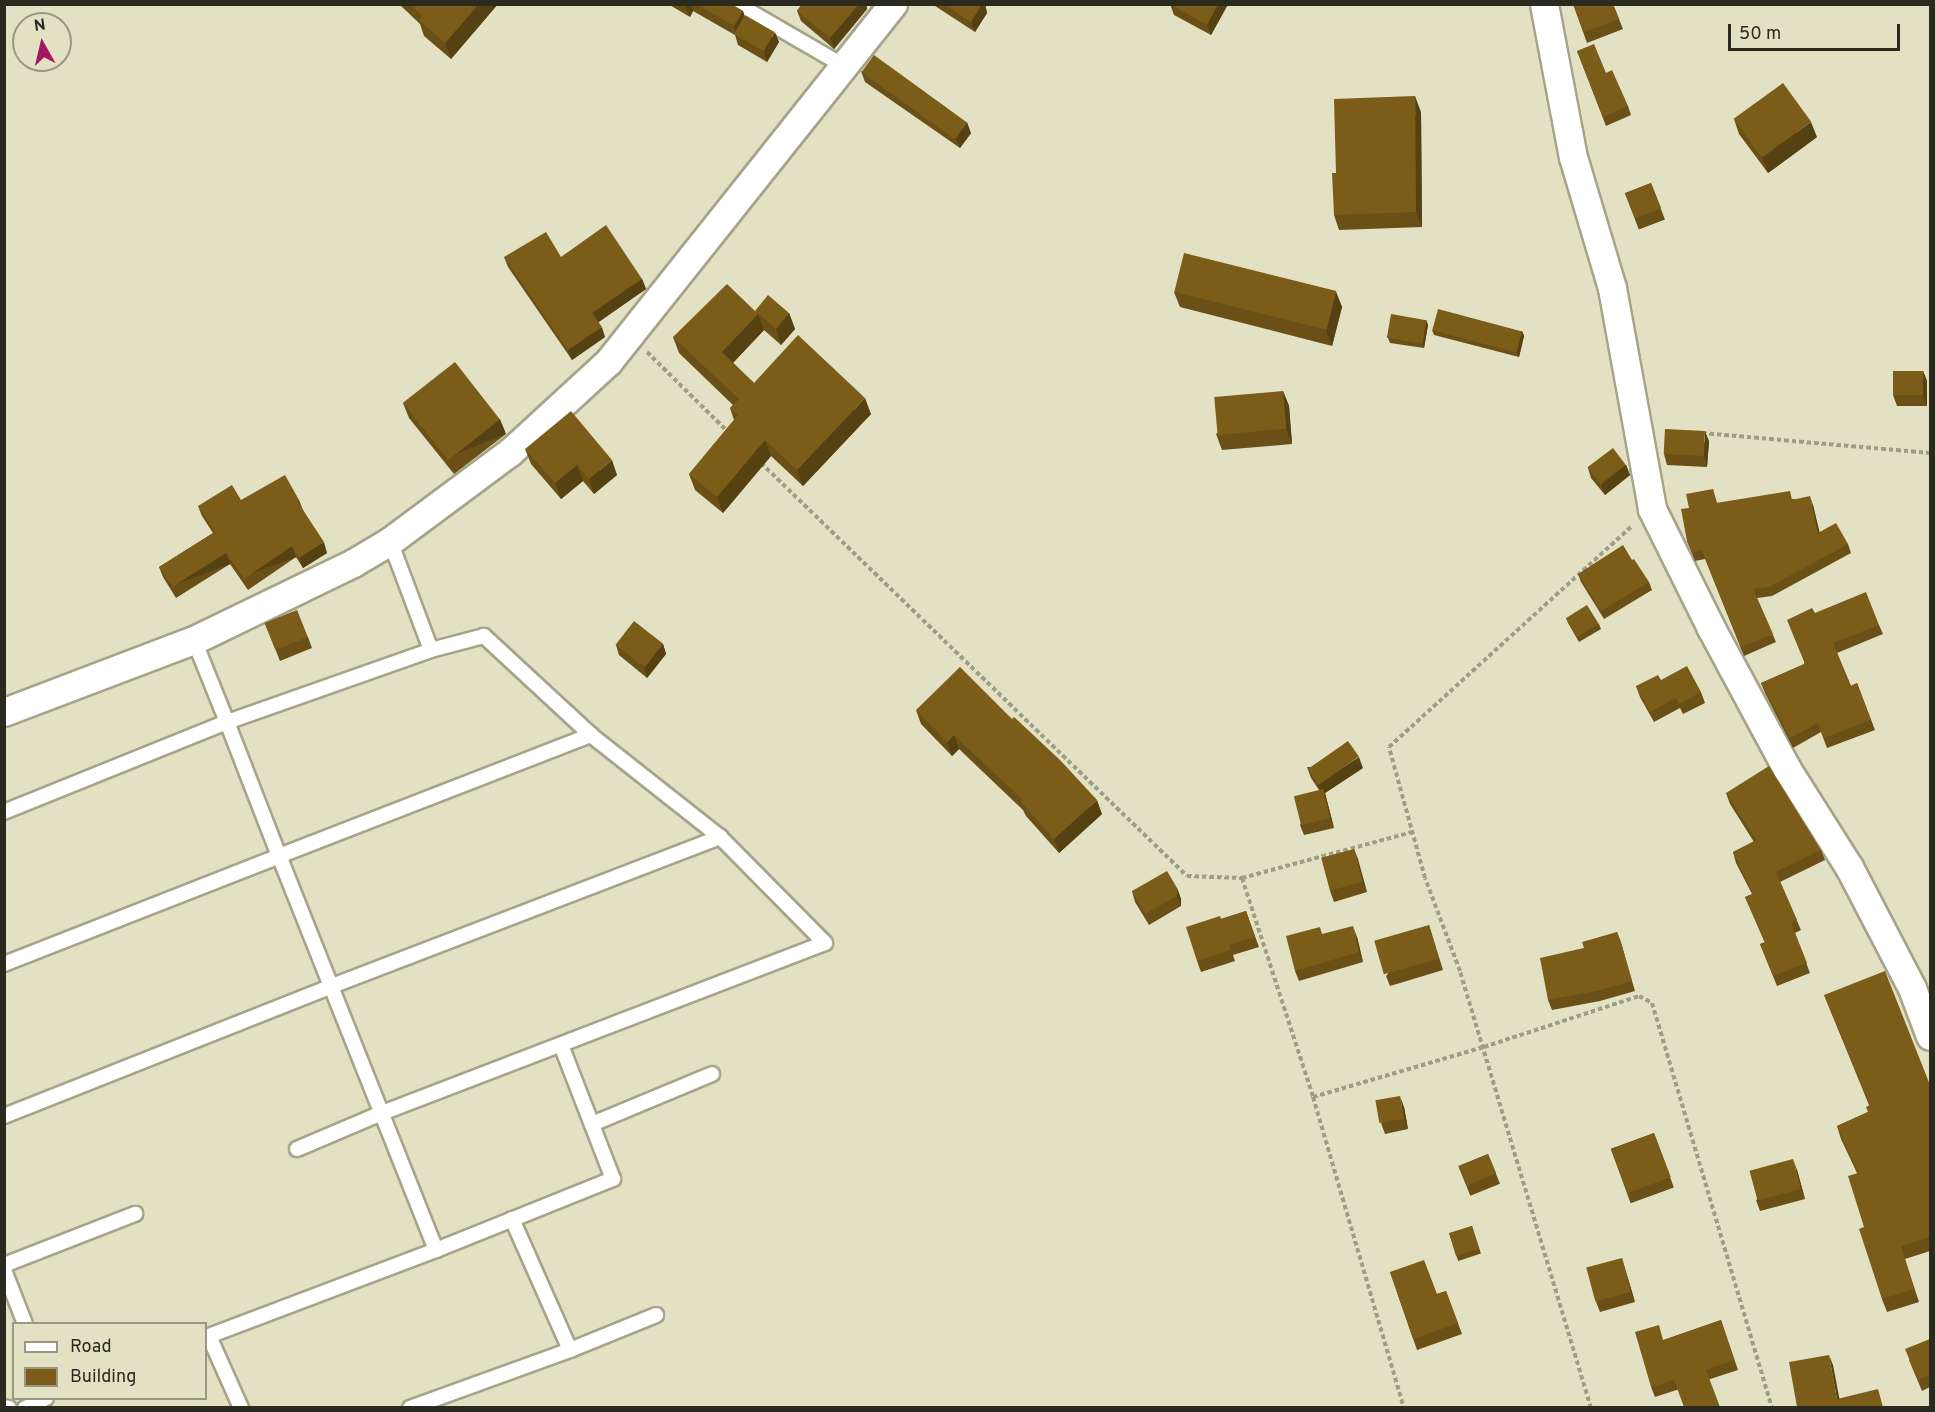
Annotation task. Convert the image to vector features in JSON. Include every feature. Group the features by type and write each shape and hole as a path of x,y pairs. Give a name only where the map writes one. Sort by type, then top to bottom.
{"street":[{"path":"4,712 194,640 353,563 390,541 510,452 608,362 893,4"},
{"path":"1544,4 1573,157 1612,288 1652,509 1711,628 1787,769 1849,867 1912,988 1930,1036"}],"lane":[{"path":"737,4 844,66"},
{"path":"390,541 431,650"},
{"path":"4,812 227,722 431,650 484,636 591,735 720,837 825,943 382,1113 297,1149"},
{"path":"194,640 436,1250"},
{"path":"4,964 591,735"},
{"path":"4,1116 332,986 720,837"},
{"path":"241,1407 207,1337 614,1179 561,1045"},
{"path":"592,1125 712,1074"},
{"path":"4,1265 135,1214"},
{"path":"512,1219 570,1350"},
{"path":"4,1270 25,1322"},
{"path":"410,1407 570,1350 656,1316"},
{"path":"25,1407 41,1400"},
{"path":"4,1407 9,1407"}],"path":[{"path":"629,335 736,439"},
{"path":"1695,432 1930,453"},
{"path":"753,456 1187,876 1242,878 1412,832"},
{"path":"1591,1407 1484,1047 1460,971 1425,878 1389,747 1652,509"},
{"path":"1242,878 1313,1097 1404,1407"},
{"path":"1313,1097 1484,1047 1639,996 1652,1004 1772,1407"}],"building":[{"path":"410,4 479,4 445,43 419,20 422,16"},
{"path":"696,4 731,4 743,11 734,26"},
{"path":"802,4 859,4 830,38 797,11"},
{"path":"944,4 982,4 971,22"},
{"path":"1170,4 1218,4 1207,25"},
{"path":"1573,4 1613,4 1619,19 1584,32"},
{"path":"745,15 774,32 763,51 734,34"},
{"path":"1594,44 1606,73 1612,70 1628,106 1603,117 1577,51"},
{"path":"874,55 967,123 955,140 862,72"},
{"path":"1783,83 1811,122 1762,158 1734,119"},
{"path":"1415,96 1416,212 1334,215 1332,173 1336,173 1334,99"},
{"path":"1651,183 1661,208 1635,219 1625,193"},
{"path":"606,225 642,279 592,313 602,327 568,350 504,257 546,232 561,257"},
{"path":"1184,253 1336,291 1327,330 1174,292"},
{"path":"727,284 755,311 768,295 789,313 776,329 756,312 758,314 722,352 754,383 798,335 865,398 797,470 765,440 717,497 689,474 738,415 730,408 739,399 673,337"},
{"path":"1438,309 1522,332 1516,353 1432,330"},
{"path":"1391,314 1426,320 1422,344 1387,338"},
{"path":"455,362 500,420 448,460 403,403"},
{"path":"1893,371 1923,371 1923,395 1893,395"},
{"path":"1283,391 1286,429 1218,435 1214,397"},
{"path":"571,411 612,460 589,479 577,465 555,483 525,449"},
{"path":"1665,429 1705,431 1704,456 1664,454"},
{"path":"1613,448 1626,465 1600,484 1587,467"},
{"path":"285,475 299,500 297,501 324,542 299,558 292,546 244,579 226,553 172,587 159,567 215,532 198,506 232,485 241,500"},
{"path":"1713,489 1716,503 1790,491 1792,500 1810,496 1818,533 1836,523 1848,544 1769,587 1753,589 1773,634 1741,647 1702,550 1692,552 1687,541 1681,509 1689,508 1686,494"},
{"path":"1623,545 1649,582 1601,611 1578,574"},
{"path":"1866,592 1879,625 1833,643 1851,686 1857,683 1871,720 1824,738 1818,723 1790,738 1761,683 1805,664 1787,620 1812,608 1815,613"},
{"path":"1587,605 1599,624 1577,637 1566,618"},
{"path":"297,610 308,637 275,650 265,623"},
{"path":"634,621 663,644 645,667 616,645"},
{"path":"1687,666 1701,692 1679,704 1676,698 1650,712 1636,686 1658,675 1661,680"},
{"path":"960,667 1012,719 1014,717 1061,761 1097,800 1054,839 1021,802 1023,800 954,735 947,742 916,710"},
{"path":"1348,741 1359,757 1319,785 1308,769"},
{"path":"1769,766 1821,850 1776,872 1797,920 1791,923 1807,963 1773,976 1760,944 1765,942 1745,897 1753,894 1733,852 1756,840 1726,793"},
{"path":"1323,789 1330,818 1301,825 1294,796"},
{"path":"1354,849 1363,882 1330,891 1321,858"},
{"path":"1167,871 1177,888 1177,896 1145,914 1132,891"},
{"path":"1246,911 1255,937 1229,945 1231,950 1197,961 1186,927 1220,916 1221,919"},
{"path":"1429,925 1439,959 1384,974 1374,941"},
{"path":"1353,926 1359,952 1295,971 1286,936 1320,927 1322,934"},
{"path":"1617,932 1632,981 1596,991 1548,1000 1540,958 1584,948 1582,942"},
{"path":"1885,971 1930,1085 1930,1237 1901,1246 1914,1289 1882,1299 1859,1229 1864,1227 1848,1176 1858,1173 1837,1126 1868,1112 1866,1107 1870,1105 1824,995"},
{"path":"1400,1096 1404,1119 1379,1123 1375,1100"},
{"path":"1654,1133 1671,1177 1628,1193 1611,1149"},
{"path":"1488,1154 1496,1173 1467,1186 1459,1167"},
{"path":"1793,1159 1801,1189 1758,1201 1750,1171"},
{"path":"1472,1226 1479,1249 1456,1256 1449,1233"},
{"path":"1622,1258 1631,1292 1595,1301 1586,1268"},
{"path":"1424,1260 1437,1294 1446,1291 1458,1323 1413,1339 1390,1272"},
{"path":"1721,1320 1734,1360 1706,1370 1720,1407 1684,1407 1674,1380 1651,1387 1635,1332 1659,1325 1663,1340"},
{"path":"1930,1339 1930,1375 1918,1380 1905,1349"},
{"path":"1829,1355 1837,1399 1878,1389 1883,1407 1797,1407 1789,1362"}]}
